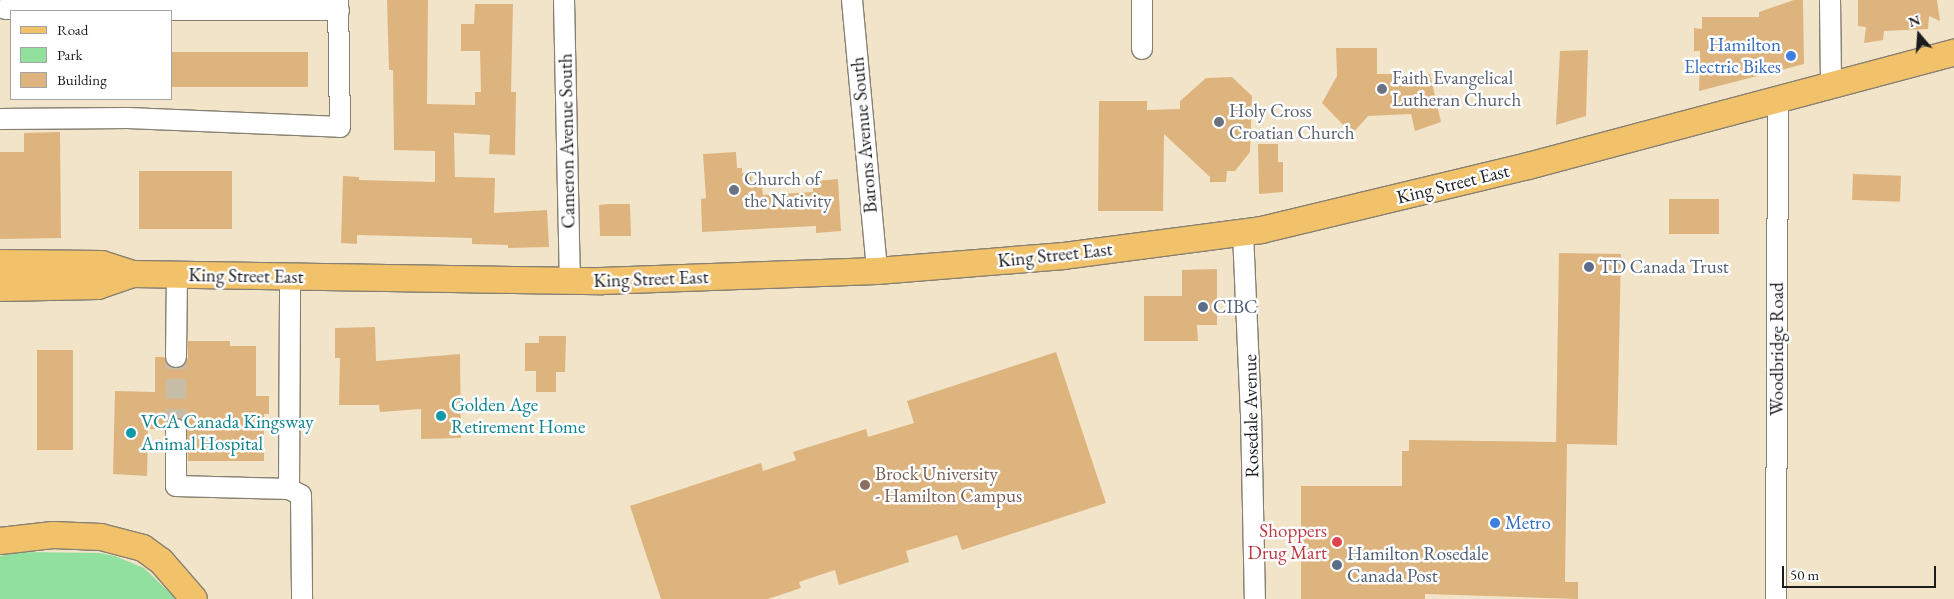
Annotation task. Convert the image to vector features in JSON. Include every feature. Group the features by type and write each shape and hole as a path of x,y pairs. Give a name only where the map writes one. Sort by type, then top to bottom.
{"main road":[{"name":"King Street East","path":"0,263 102,264 133,274 570,281 877,271 1064,256 1243,233 1528,166 1831,84 1954,54"},
{"name":"King Street East","path":"0,288 98,286 133,274"},
{"path":"0,297 28,288"},
{"path":"0,541 53,535 101,537 143,548 161,561 194,599"}],"street":[{"name":"Cameron Avenue South","path":"564,0 570,281"},
{"name":"Barons Avenue South","path":"852,0 877,271"},
{"path":"1142,0 1142,48"},
{"path":"1830,0 1831,84"},
{"path":"0,119 128,118 340,126 339,5 5,9"},
{"name":"Woodbridge Road","path":"1776,599 1778,98"},
{"name":"Rosedale Avenue","path":"1243,233 1251,413 1255,599"},
{"path":"176,357 177,275"},
{"path":"289,489 290,277"},
{"path":"176,429 176,486 289,489 301,495 302,599"}],"green space":[{"path":"21,552 100,553 115,556 144,568 176,599 0,599 0,556"}],"building":[{"path":"387,0 428,0 427,104 475,105 475,92 481,92 480,51 461,51 461,24 474,24 475,4 513,4 511,92 516,92 515,155 489,154 490,135 454,133 455,177 495,178 494,213 547,210 549,247 508,248 508,245 472,244 472,238 357,235 357,244 341,243 343,176 359,177 359,180 435,182 435,151 394,150 393,70 389,70"},
{"path":"1794,0 1803,0 1804,64 1699,91 1700,51 1694,51 1694,28 1702,29 1702,17 1759,17 1759,12"},
{"path":"1858,0 1937,0 1940,21 1929,16 1928,29 1884,31 1883,40 1864,43 1866,27 1858,26"},
{"name":"Faith Evangelical Lutheran Church","path":"1336,48 1377,48 1377,74 1430,74 1441,122 1415,131 1411,114 1368,116 1352,134 1322,103 1337,76"},
{"path":"1588,50 1586,116 1556,125 1560,51"},
{"path":"172,52 308,52 308,87 172,87"},
{"path":"1232,77 1252,96 1250,152 1235,171 1227,171 1226,182 1210,182 1210,177 1164,134 1163,211 1098,211 1099,101 1147,101 1147,110 1180,109 1180,101 1206,78"},
{"path":"60,132 61,238 0,239 0,152 24,152 24,133"},
{"path":"1258,144 1278,144 1278,162 1283,162 1283,192 1259,194"},
{"name":"Church of the Nativity","path":"736,152 737,168 742,168 742,173 751,173 752,186 762,186 763,195 813,192 813,188 818,188 817,181 838,179 841,231 816,233 816,226 702,232 701,199 706,198 703,154"},
{"path":"139,171 232,171 232,229 139,229"},
{"path":"1853,174 1901,176 1900,202 1852,200"},
{"path":"1669,199 1719,199 1719,234 1669,234"},
{"path":"630,204 631,236 600,236 599,205"},
{"path":"1559,253 1621,254 1617,445 1567,444 1565,582 1578,582 1578,599 1425,594 1425,599 1301,599 1301,486 1402,486 1402,451 1409,451 1409,440 1556,442"},
{"path":"1217,269 1217,325 1197,325 1198,341 1144,341 1144,296 1182,296 1182,270"},
{"path":"375,327 376,361 460,354 461,438 421,439 421,409 380,412 379,405 339,405 340,358 335,358 335,328"},
{"path":"539,336 566,336 565,372 556,372 556,392 536,392 536,371 525,371 525,343 539,343"},
{"path":"188,341 230,341 230,346 256,346 256,396 269,396 269,414 264,414 264,461 188,461 186,424 176,417 166,423 164,429 148,429 147,476 113,474 115,391 155,392 155,357 164,357 170,367 181,368 188,358"},
{"path":"37,350 73,350 73,450 37,450"},
{"path":"1056,352 1106,503 962,550 957,535 906,551 909,562 839,585 835,570 799,582 801,588 768,599 661,599 630,506 761,463 763,471 796,460 793,452 866,429 868,437 914,423 907,401"}],"tunnel":[{"path":"176,357 176,429"}],"place":[{"name":"Hamilton Electric Bikes","path":"1791,56"},
{"name":"Faith Evangelical Lutheran Church","path":"1382,89"},
{"name":"Holy Cross Croatian Church","path":"1219,122"},
{"name":"Church of the Nativity","path":"734,190"},
{"name":"TD Canada Trust","path":"1589,267"},
{"name":"CIBC","path":"1203,307"},
{"name":"Golden Age Retirement Home","path":"441,416"},
{"name":"VCA Canada Kingsway Animal Hospital","path":"131,433"},
{"name":"Brock University - Hamilton Campus","path":"865,485"},
{"name":"Metro","path":"1495,523"},
{"name":"Shoppers Drug Mart","path":"1337,542"},
{"name":"Hamilton Rosedale Canada Post","path":"1337,565"}]}
